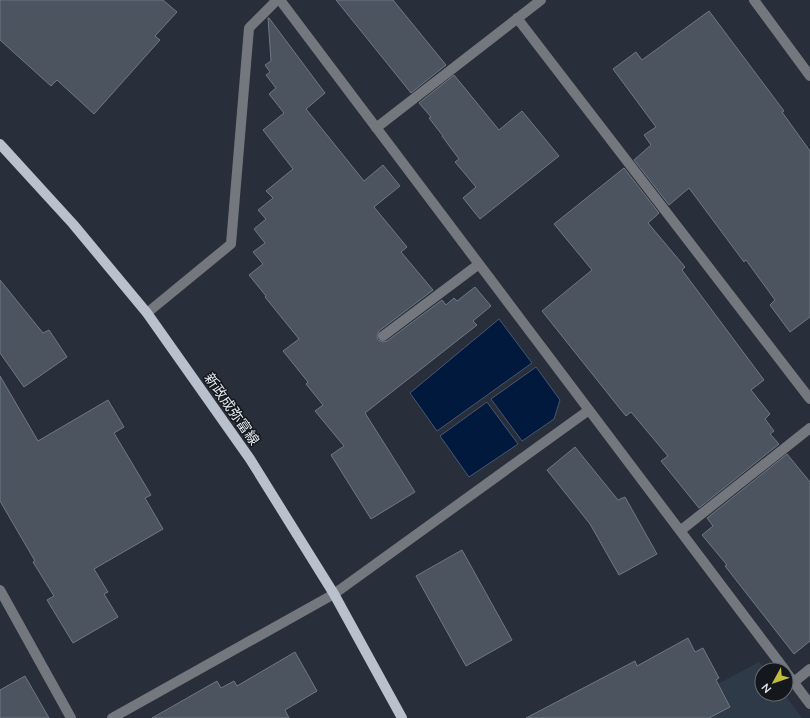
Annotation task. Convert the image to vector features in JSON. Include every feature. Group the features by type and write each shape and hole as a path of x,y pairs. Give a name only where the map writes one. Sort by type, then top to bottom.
{"main road":[{"name":"新政成弥富線","path":"0,144 73,224 148,313 250,459 334,594 402,718"}],"street":[{"path":"148,313 231,244 249,28 277,0"},
{"path":"280,0 778,662"},
{"path":"376,128 541,0"},
{"path":"754,0 810,76"},
{"path":"517,18 810,399"},
{"path":"383,336 479,264"},
{"path":"112,718 334,594 588,410"},
{"path":"680,531 810,428"},
{"path":"0,590 71,718"},
{"path":"810,669 794,682 810,704"}],"shaded area":[{"path":"754,665 754,702 790,702 802,718 654,718"}],"water":[{"path":"499,319 532,363 437,431 410,393"},
{"path":"536,367 560,400 554,419 522,441 491,399"},
{"path":"487,402 518,444 469,477 440,436"}],"building":[{"path":"0,0 163,0 177,12 155,36 160,40 94,114 57,80 51,86 0,40"},
{"path":"336,0 393,0 446,65 411,93"},
{"path":"709,11 784,111 782,112 810,151 810,317 790,332 770,305 775,300 746,260 744,262 689,188 669,205 634,160 651,145 644,135 656,127 613,69 636,52 642,60"},
{"path":"268,18 325,93 306,109 364,181 383,165 400,186 374,207 407,247 401,252 433,290 379,331 377,336 378,340 383,342 387,341 442,300 446,305 454,298 457,301 475,287 491,306 473,321 477,325 365,413 415,492 371,519 331,455 344,446 315,411 323,405 306,384 308,382 283,351 299,339 249,275 263,264 253,252 265,243 254,229 266,219 258,210 273,198 266,191 293,169 263,130 284,113 269,94 276,88 266,75 270,72 265,65 271,61"},
{"path":"454,75 499,130 522,111 559,156 480,219 463,198 476,187 455,162 459,159 429,118 431,117 419,103"},
{"path":"624,168 659,213 648,223 685,267 682,270 764,380 751,390 770,414 765,419 774,431 770,434 779,444 699,508 661,461 668,456 631,412 626,416 542,311 592,270 554,224"},
{"path":"0,280 43,333 49,330 67,357 24,387 0,353"},
{"path":"0,376 38,441 108,400 124,427 114,433 151,495 145,498 163,529 94,569 108,592 104,594 118,617 73,643 47,600 54,596 33,562 35,561 0,501"},
{"path":"575,447 618,500 625,497 657,554 619,575 590,524 547,470"},
{"path":"787,454 810,482 810,641 794,654 725,566 727,565 702,535 713,526 707,518"},
{"path":"462,550 512,640 466,666 416,576"},
{"path":"688,638 695,652 703,648 719,678 716,680 730,707 709,718 526,718 635,661 637,666"},
{"path":"295,652 317,691 285,710 289,718 152,718 217,681 221,688 234,681 237,686"},
{"path":"25,676 49,718 0,718 0,690"}]}
